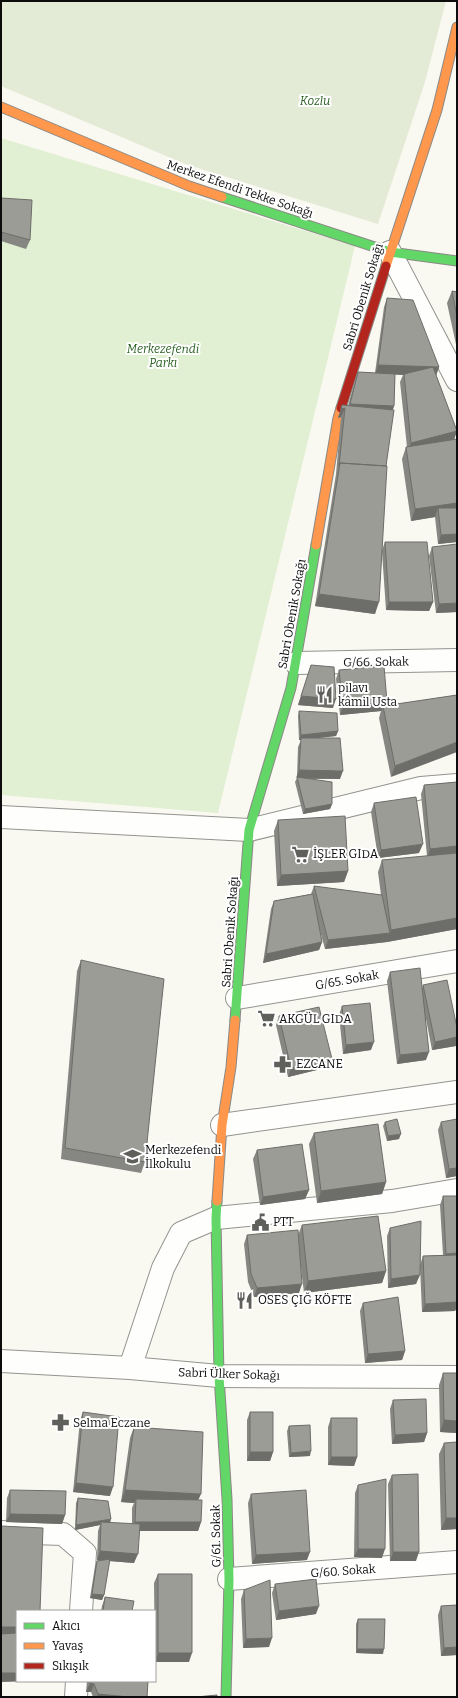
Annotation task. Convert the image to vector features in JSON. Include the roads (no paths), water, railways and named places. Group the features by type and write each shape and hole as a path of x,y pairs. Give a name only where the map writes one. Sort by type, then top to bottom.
{"street":[{"name":"Sabri Obenik Sokağı","path":"216,1218 222,1125 231,1067 237,998 249,830 291,688 338,418 390,252 437,110 457,27"},
{"name":"Merkez Efendi Tekke Sokağı","path":"1,107 189,186 390,252 457,261"},
{"path":"390,252 457,380"},
{"name":"G/66. Sokak","path":"296,663 457,660"},
{"path":"1,816 249,830 421,788 457,785"},
{"name":"G/65. Sokak","path":"237,998 457,961"},
{"path":"222,1125 457,1092"},
{"path":"130,1368 163,1268 181,1233 216,1218 392,1201 457,1190"},
{"name":"G/61. Sokak","path":"216,1218 219,1376 228,1499 229,1580 226,1697"},
{"name":"Sabri Ülker Sokağı","path":"1,1361 130,1368 219,1376 457,1377"},
{"path":"1,1532 63,1534 85,1553 81,1610"},
{"name":"G/60. Sokak","path":"229,1580 457,1562"},
{"path":"76,1697 77,1682"}],"place":[{"name":"pilavı kâmil Usta","path":"325,695"},
{"name":"İŞLER GIDA","path":"300,854"},
{"name":"AKGÜL GIDA","path":"266,1019"},
{"name":"EZCANE","path":"283,1064"},
{"name":"Merkezefendi İlkokulu","path":"132,1157"},
{"name":"PTT","path":"260,1222"},
{"name":"OSES ÇIĞ KÖFTE","path":"245,1300"},
{"name":"Selma Eczane","path":"60,1423"}],"park label":[{"name":"Kozlu","path":"315,101"},
{"name":"Merkezefendi Parkı","path":"163,356"}]}
